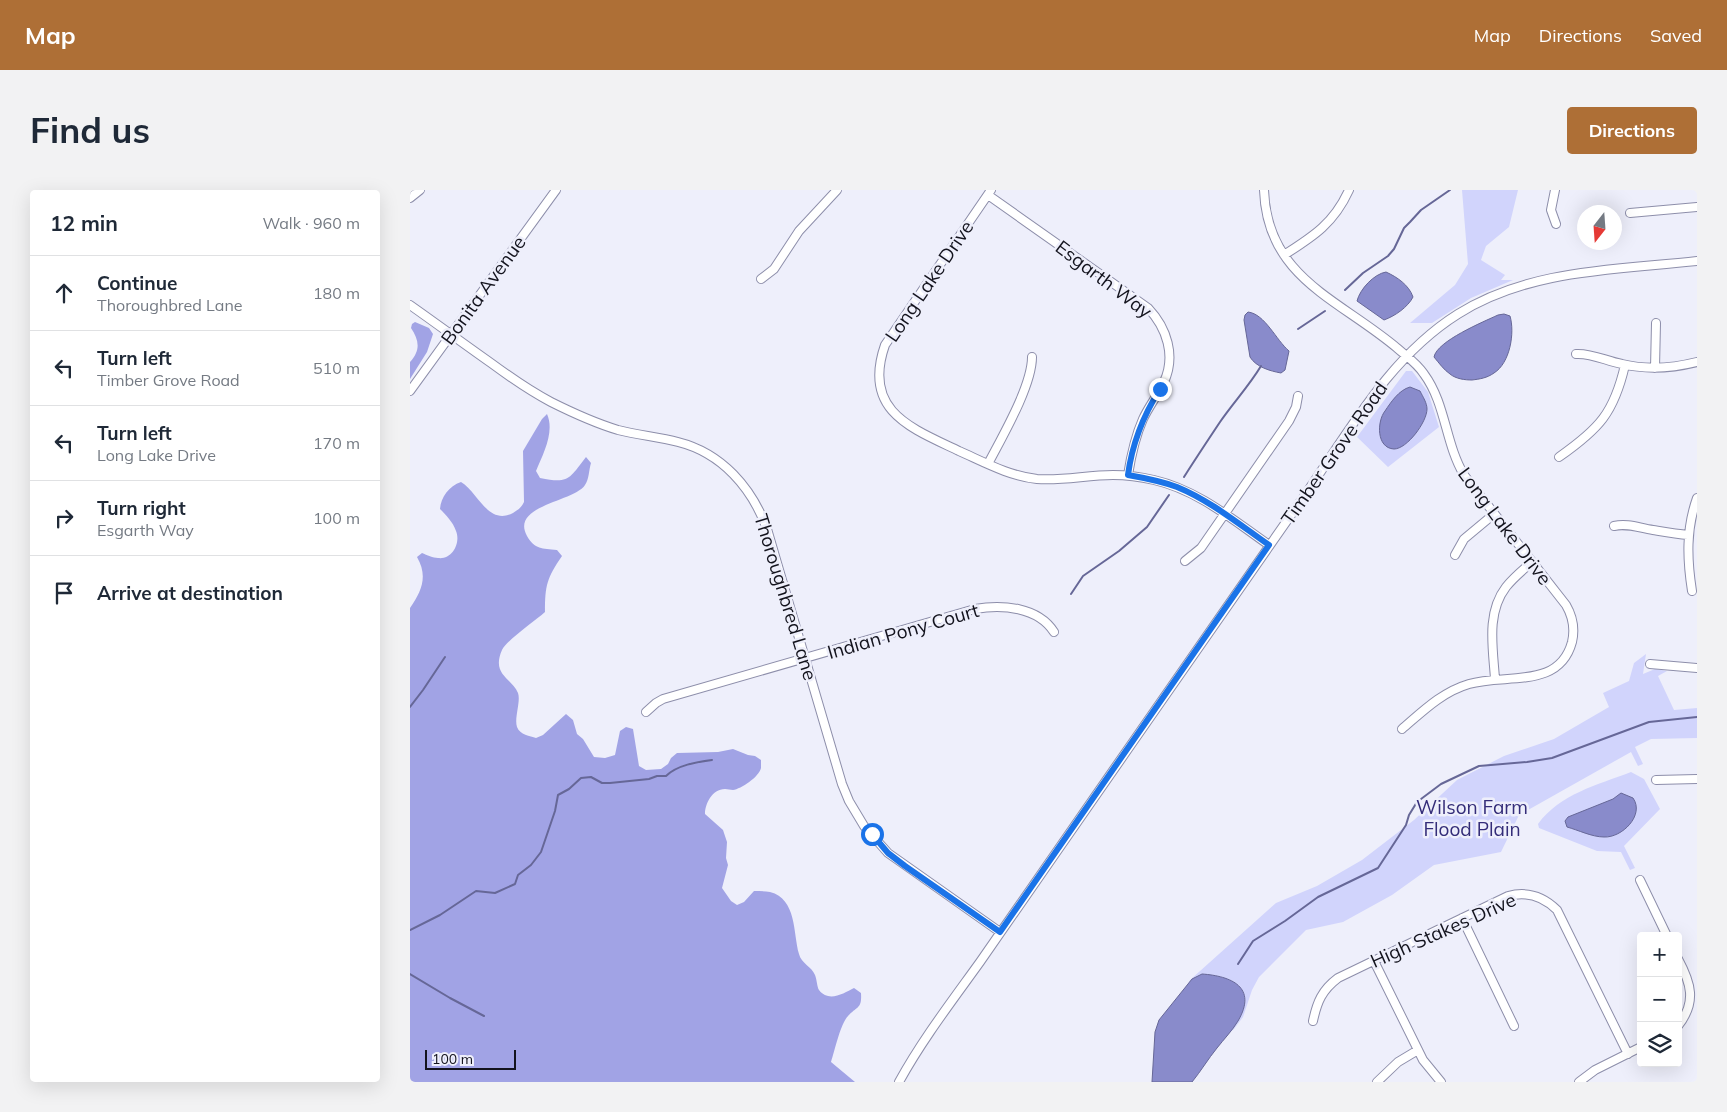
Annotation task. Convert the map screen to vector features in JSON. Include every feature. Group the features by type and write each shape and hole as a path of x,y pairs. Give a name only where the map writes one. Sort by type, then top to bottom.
{"street":[{"path":"410,198 420,190"},
{"name":"Bonita Avenue","path":"410,391 556,190"},
{"path":"823,190 830,197"},
{"path":"761,279 774,269 800,231 838,190"},
{"name":"Long Lake Drive","path":"1264,190 1269,224 1284,255 1296,271 1315,289 1360,319 1424,373 1435,391 1458,465 1464,475 1570,611 1573,623 1571,646 1563,660 1549,672 1529,677 1496,679 1469,684 1445,694 1402,729"},
{"path":"1284,255 1312,238 1330,221 1337,213 1349,190"},
{"path":"1555,190 1551,210 1556,224"},
{"name":"Long Lake Drive","path":"990,193 891,334 881,356 879,369 882,391 886,401 900,420 917,431 1014,474 1062,480 1128,475 1156,480 1178,487 1206,502 1269,545"},
{"name":"Esgarth Way","path":"990,193 1142,304 1155,315 1161,324 1168,343 1167,373 1160,389 1149,406 1138,433 1130,460 1128,475"},
{"path":"1630,213 1697,207"},
{"name":"Timber Grove Road","path":"899,1082 1000,932 1269,545 1380,387 1406,356 1424,339 1458,314 1495,295 1519,286 1566,275 1697,261"},
{"name":"Thoroughbred Lane","path":"410,305 531,390 567,410 619,430 680,442 696,448 723,464 736,475 746,487 762,515 842,784 849,801 864,826 893,857 1000,932"},
{"path":"1655,368 1656,323"},
{"path":"1576,354 1588,354 1625,365 1655,368 1668,368 1697,362"},
{"path":"988,464 1028,382 1032,357"},
{"path":"1560,457 1590,434 1605,417 1616,399 1625,365"},
{"path":"1185,561 1201,548 1289,421 1296,407 1298,396"},
{"path":"1692,591 1687,554 1688,535 1697,498"},
{"path":"1455,555 1464,539 1494,514"},
{"path":"1614,526 1634,526 1688,535"},
{"path":"1496,679 1492,632 1496,607 1506,588 1532,562"},
{"name":"Indian Pony Court","path":"646,712 663,699 984,607 1020,610 1045,621 1054,632"},
{"path":"1650,664 1697,668"},
{"path":"1656,780 1697,779"},
{"path":"1640,880 1665,932"},
{"name":"High Stakes Drive","path":"1313,1021 1320,997 1330,984 1338,978 1508,896 1516,894 1539,897 1551,904 1562,918 1628,1054"},
{"path":"1462,918 1514,1026"},
{"path":"1374,961 1418,1050 1429,1068 1441,1082"},
{"path":"1681,1022 1687,1012 1691,998 1689,984 1682,968"},
{"path":"1377,1082 1398,1062 1418,1050"},
{"path":"1579,1082 1595,1070 1637,1050"}],"green space":[{"path":"1462,190 1518,190 1509,227 1486,246 1481,260 1505,275 1501,280 1513,280 1471,298 1432,323 1410,323 1455,285 1468,264"},
{"path":"1406,371 1412,371 1428,392 1439,427 1388,467 1357,437"},
{"name":"Wilson Farm Flood Plain","path":"1646,654 1643,674 1655,669 1667,671 1658,676 1674,710 1697,708 1697,738 1651,739 1635,747 1643,764 1638,766 1631,752 1519,815 1501,852 1434,865 1392,895 1343,922 1306,930 1259,977 1252,990 1243,1017 1234,1029 1222,1039 1174,1012 1190,980 1276,903 1317,886 1362,860 1414,820 1457,780 1504,756 1554,739 1609,707 1603,693 1629,681 1634,663"},
{"path":"1631,772 1644,779 1660,809 1624,846 1635,868 1630,870 1621,852 1597,851 1539,828 1538,824 1547,814 1568,798 1592,786"}],"shaded area":[{"path":"1386,272 1402,282 1409,289 1413,297 1401,311 1384,320 1357,301 1368,283 1381,273"},
{"path":"1248,312 1260,317 1289,351 1285,370 1281,373 1260,366 1250,357 1244,320"},
{"path":"1504,314 1510,316 1512,331 1510,347 1504,362 1491,375 1472,380 1458,378 1452,376 1434,357 1443,345 1452,339 1482,322"},
{"path":"415,322 429,328 433,334 427,352 410,379 410,362 414,358 418,345 411,328"},
{"path":"1410,387 1420,391 1426,404 1426,414 1424,421 1410,440 1405,445 1394,449 1384,444 1381,439 1380,421 1382,415 1396,397"},
{"path":"547,414 550,428 549,435 536,471 540,478 563,480 572,475 586,457 591,463 586,483 579,491 535,511 527,517 524,526 527,536 533,544 539,548 557,550 562,556 548,582 545,612 509,641 499,658 501,671 519,696 516,719 518,730 536,738 543,735 566,714 573,720 577,734 583,739 594,757 605,758 615,755 620,731 626,727 633,729 639,766 646,770 661,769 677,753 718,752 733,749 755,756 761,760 760,771 753,779 736,789 725,789 716,792 706,806 705,814 723,830 727,842 726,858 728,865 722,888 731,901 737,905 744,902 754,891 770,892 779,896 789,909 800,957 814,972 819,990 827,996 836,996 854,988 861,993 860,1005 845,1020 831,1062 855,1082 410,1082 410,608 418,596 423,577 417,557 422,553 434,558 443,558 454,550 457,541 456,531 447,516 440,509 446,492 461,482 490,512 497,515 504,516 513,513 521,507 524,502 523,451"},
{"path":"1621,793 1633,798 1636,811 1630,824 1618,834 1599,837 1567,827 1565,821 1568,817 1613,799"},
{"path":"1202,974 1223,977 1238,986 1243,992 1245,1000 1238,1021 1192,1082 1152,1082 1155,1032 1159,1020 1192,979"}],"waterway":[{"path":"1345,290 1363,273 1388,256 1394,249 1404,228 1421,210 1450,190"},
{"path":"1298,329 1325,311"},
{"path":"1184,477 1220,422 1261,366"},
{"path":"1071,594 1083,576 1119,551 1147,527 1169,495"},
{"path":"410,707 445,657"},
{"path":"1238,964 1253,941 1318,897 1378,868 1406,825 1409,815 1417,802 1441,784 1479,766 1552,758 1649,722 1697,717"},
{"path":"410,930 440,915 476,891 495,893 515,884 518,875 531,865 541,852 555,811 558,795 569,789 581,778 591,777 602,783 649,779 657,776 666,776 676,769 687,765 712,760"},
{"path":"410,974 484,1016"}],"route":[{"path":"872,834 888,853 1000,932 1269,545 1206,502 1178,487 1156,480 1128,475 1130,460 1142,421 1160,389"}]}
